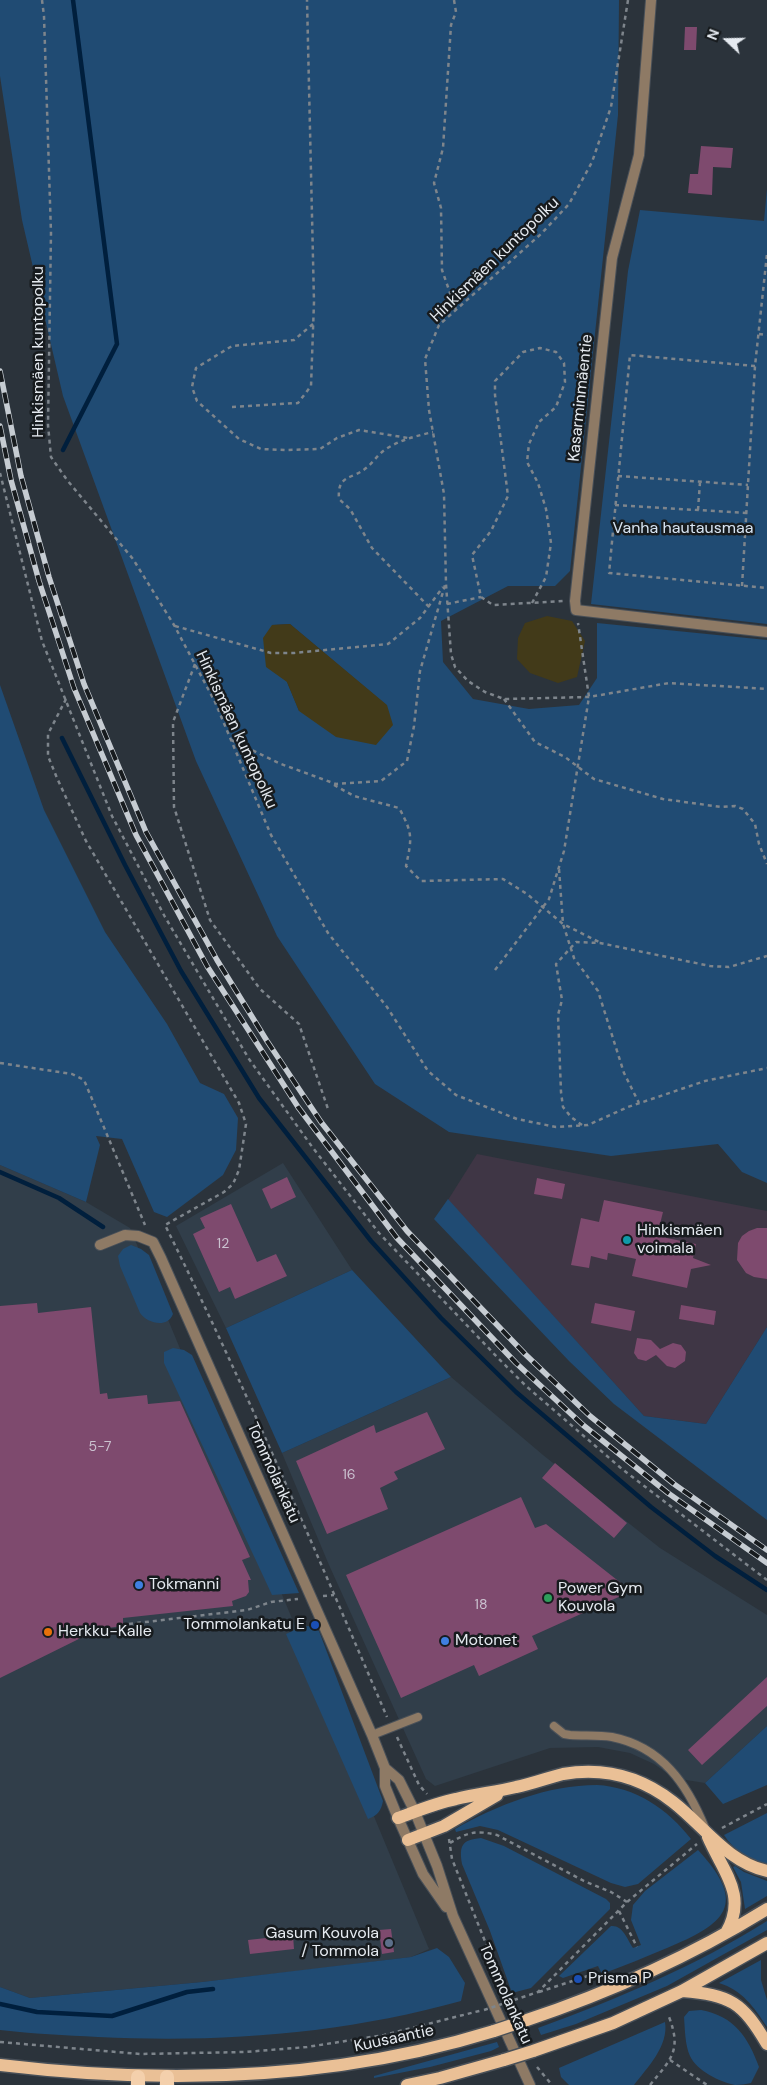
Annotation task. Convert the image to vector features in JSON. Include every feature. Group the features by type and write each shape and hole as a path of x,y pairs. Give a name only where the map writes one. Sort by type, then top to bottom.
{"main road":[{"path":"398,1818 455,1799 516,1787 563,1774 582,1772 611,1773 657,1790 731,1854 755,1868 767,1871"},
{"path":"408,1840 454,1821 493,1797 516,1787"},
{"path":"706,1832 714,1851 730,1879 734,1893 736,1905 734,1919 725,1935"},
{"name":"Kuusaantie","path":"0,2065 138,2081 167,2081 345,2066 402,2056 494,2031 519,2017 587,1997 675,1960 725,1935 767,1909"},
{"path":"407,2085 440,2078 534,2051 612,2023 682,1991 767,1943"},
{"path":"682,1991 722,1996 735,2002 746,2012 767,2044"}],"street":[{"name":"Kasarminmäentie","path":"575,605 612,258 639,155 651,0"},
{"path":"575,605 767,632"},
{"path":"100,1245 126,1235 138,1236 153,1242"},
{"name":"Tommolankatu","path":"153,1242 372,1735 385,1768 385,1786 398,1818 423,1874 453,1916"},
{"name":"Tommolankatu","path":"385,1768 399,1780 415,1812 437,1866 453,1916 530,2085"}],"lane":[{"path":"372,1735 418,1717"},
{"path":"554,1726 564,1734 614,1737 629,1742 660,1759 674,1772 686,1789 706,1832"}],"path":[{"name":"Hinkismäen kuntopolku","path":"42,0 51,233 48,425 52,457 67,480 132,558 174,625 215,702 271,835 328,933 386,1007 428,1071 456,1094 517,1119 556,1127 588,1125 639,1103 705,1081 767,1068"},
{"path":"232,407 298,403 312,386 313,324 309,27 306,0"},
{"path":"454,0 456,12 451,25 443,148 434,183 441,208 442,270 456,310"},
{"name":"Hinkismäen kuntopolku","path":"628,0 611,107 592,162 569,204 541,234 439,325 425,360 433,432 444,494 446,584 451,654 455,667 468,681 485,692 504,700 589,697 669,684 767,689"},
{"path":"742,586 755,366 767,254"},
{"path":"313,324 294,340 232,346 196,368 192,387 197,401 239,439 261,449 320,449 337,438 359,430 408,438"},
{"path":"759,334 767,334"},
{"path":"495,970 549,899 564,850 579,768 589,697 575,605 532,602 493,605 481,597 472,555 491,531 508,496 495,395 495,381 523,352 540,348 556,352 564,363 565,382 556,407 539,422 528,444 527,462 538,484 546,509 551,543 546,576 532,602"},
{"path":"755,366 630,354 609,572 767,588"},
{"path":"429,607 372,548 350,509 339,500 338,489 346,477 365,470 384,450 408,438 433,432"},
{"path":"0,473 42,640 112,816 165,918 249,1059 313,1148 378,1233 526,1386 622,1469 767,1580"},
{"path":"618,476 748,485"},
{"path":"698,510 700,482"},
{"path":"615,505 746,513"},
{"path":"174,625 271,653 294,653 388,644 420,618 446,584"},
{"path":"231,740 281,764 336,784 381,780 407,761 414,726 420,671 446,584"},
{"path":"447,604 481,597"},
{"path":"195,664 173,722 174,808 210,920 260,989 299,1024 328,1108"},
{"path":"66,699 48,734 48,756 57,778 86,841 239,1103 246,1124 239,1170 233,1184 224,1192 164,1225 212,1324 312,1543 419,1784 432,1798"},
{"path":"504,700 535,742 565,757 594,779 663,799 734,806 743,809 755,824 759,844 767,864"},
{"path":"325,780 354,796 399,808 410,828 406,866 421,881 503,879 527,894 563,924 600,943"},
{"path":"559,868 563,924 574,958 598,991 624,1073 639,1103"},
{"path":"583,1126 571,1118 563,1107 559,1073 558,1015 562,1000 556,964 576,942 600,943 710,966 729,967 767,956"},
{"path":"0,1063 72,1074 84,1080 153,1242"},
{"path":"129,1624 247,1610 271,1602 299,1598"},
{"path":"720,1830 767,1804"},
{"path":"450,1843 464,1834 481,1831 497,1835 584,1882 611,1892 627,1902"},
{"path":"449,1838 452,1859 519,2017"},
{"path":"538,1992 627,1902 698,1843"},
{"path":"619,1911 637,1947"},
{"path":"0,2042 140,2054 246,2052 307,2047 384,2035 484,2010 597,1973"},
{"path":"650,2085 670,2060 674,2049 676,2037 669,2017"},
{"path":"670,2060 707,2085"},
{"path":"536,2066 552,2085"}],"shaded area":[{"path":"477,1154 767,1211 767,1327 706,1424 644,1416 448,1200"},
{"path":"283,1163 352,1270 226,1328 176,1226"},
{"path":"0,1165 86,1202 130,1228 429,1949 411,1957 316,1969 30,1998 0,1987"},
{"path":"451,1377 543,1455 660,1548 767,1615 767,1726 705,1783 674,1778 654,1764 630,1753 598,1747 550,1748 435,1786 426,1779 329,1565 282,1453"}],"green space":[{"path":"0,0 619,0 618,115 570,571 555,586 508,586 441,621 443,662 473,699 529,709 579,705 597,678 597,623 767,640 767,1183 742,1172 718,1144 611,1156 449,1132 375,1084 277,936 196,761 63,396 22,220 0,76","holes":["290,624 386,705 299,711 287,682 272,625"]},
{"name":"Vanha hautausmaa","path":"767,189 767,624 591,604 628,271 640,210 764,221"},
{"path":"0,685 44,810 105,932 167,1024 200,1083 224,1094 238,1118 236,1150 223,1175 167,1217 154,1212 122,1139 96,1136 100,1145 86,1202 0,1165"},
{"path":"448,1199 644,1416 706,1424 767,1327 767,1520 614,1404 569,1361 434,1219"},
{"path":"131,1245 149,1255 173,1314 166,1322 152,1322 140,1313 120,1266 118,1256 123,1249"},
{"path":"352,1270 451,1377 282,1453 226,1328"},
{"path":"173,1348 184,1350 192,1355 299,1593 272,1595 164,1363 164,1352"},
{"path":"309,1626 319,1631 383,1801 378,1812 368,1819 286,1634 301,1627"},
{"path":"767,1726 767,1785 723,1804 705,1783"},
{"path":"597,1785 624,1790 650,1802 672,1818 691,1839 638,1884 625,1887 611,1883 498,1830 480,1826 456,1832 455,1829 488,1812 523,1798 560,1788"},
{"path":"767,1813 767,1864 742,1854 732,1846 724,1835"},
{"path":"481,1838 504,1846 606,1899 610,1903 610,1909 531,1988 512,1993 490,1931 462,1864 461,1852 463,1845 470,1840"},
{"path":"698,1850 714,1869 723,1885 726,1899 723,1911 716,1921 687,1939 602,1974 598,1966 563,1978 559,1976 611,1926 622,1930 633,1948 641,1945 631,1920 633,1905 645,1891"},
{"path":"735,1866 744,1872 767,1881 767,1896 745,1909 741,1882 733,1867"},
{"path":"767,1921 767,1930 667,1986 576,2024 541,2035 538,2028 597,2005 684,1967"},
{"path":"437,1948 449,1957 465,1983 461,2001 371,2021 281,2034 190,2039 98,2037 0,2030 0,1987 30,1998 202,1982 411,1957"},
{"path":"761,1960 761,1980 767,2000 767,2027 747,2000 734,1990 719,1983"},
{"path":"701,2010 722,2017 745,2037 759,2067 751,2083 735,2085 723,2081 703,2071 693,2061 687,2047 684,2017 689,2011"},
{"path":"665,2022 664,2040 651,2064 634,2085 569,2085 561,2077 559,2068"},
{"path":"497,2042 499,2047 491,2051 430,2067 374,2078 374,2076"}],"sand":[{"path":"547,616 572,621 585,641 577,677 558,683 530,673 517,659 518,638 525,623"},
{"path":"290,624 387,705 393,725 376,745 336,737 299,711 287,682 266,667 263,638 272,625"}],"building":[{"path":"685,27 697,27 696,50 684,50"},
{"path":"701,146 733,148 731,168 713,167 712,195 688,193 690,174 698,174"},
{"path":"287,1177 296,1197 271,1209 262,1189"},
{"path":"537,1178 565,1184 562,1199 534,1194"},
{"name":"Hinkismäen voimala","path":"604,1200 663,1212 657,1236 696,1244 693,1258 711,1265 691,1269 687,1288 632,1276 636,1259 608,1253 607,1260 591,1256 589,1268 571,1265 581,1218 599,1222"},
{"path":"231,1204 257,1262 276,1254 287,1276 235,1299 230,1287 219,1292 193,1234 205,1228 200,1218"},
{"path":"757,1228 767,1228 767,1279 754,1277 746,1273 737,1260 738,1243 742,1236"},
{"path":"37,1303 38,1313 91,1307 100,1394 107,1393 108,1399 147,1395 148,1404 180,1401 250,1557 242,1560 251,1580 248,1580 249,1592 246,1596 232,1601 233,1606 123,1618 123,1626 99,1629 0,1678 0,1306"},
{"path":"595,1303 635,1311 631,1331 591,1323"},
{"path":"681,1305 716,1311 714,1325 679,1319"},
{"path":"637,1338 651,1340 660,1349 673,1343 681,1345 686,1352 685,1361 675,1368 667,1366 656,1355 646,1361 638,1359 634,1353"},
{"path":"427,1412 445,1449 394,1472 398,1479 380,1488 388,1509 327,1534 296,1461 374,1425 376,1433"},
{"path":"555,1463 627,1523 614,1538 542,1478"},
{"path":"521,1497 535,1528 546,1524 626,1587 623,1595 532,1636 538,1649 479,1676 474,1665 401,1698 346,1575"},
{"path":"767,1677 767,1706 702,1765 688,1750"},
{"path":"391,1929 394,1952 382,1954 379,1930"},
{"path":"293,1935 294,1949 250,1954 248,1940"}],"waterway":[{"path":"63,450 117,344 73,0"},
{"path":"62,738 125,865 181,971 259,1098 371,1241 441,1318 516,1392 651,1507 715,1556 767,1590"},
{"path":"0,1172 59,1198 103,1227"},
{"path":"0,2004 37,2012 112,2016 187,1992 213,1989"}],"railway":[{"path":"0,371 21,476 49,577 84,684 146,832 217,960 267,1041 321,1122 407,1231 525,1354 590,1416 674,1484 767,1550"},
{"path":"0,426 11,480 39,581 74,688 136,835 207,966 298,1107 397,1238 516,1363 583,1425 668,1493 767,1563"}],"place":[{"name":"Hinkismäen voimala","path":"627,1240"},
{"name":"Tokmanni","path":"139,1585"},
{"name":"Power Gym Kouvola","path":"548,1598"},
{"name":"Tommolankatu E","path":"315,1625"},
{"name":"Herkku-Kalle","path":"48,1632"},
{"name":"Motonet","path":"445,1641"},
{"name":"Gasum Kouvola / Tommola","path":"389,1943"},
{"name":"Prisma P","path":"578,1979"}]}
